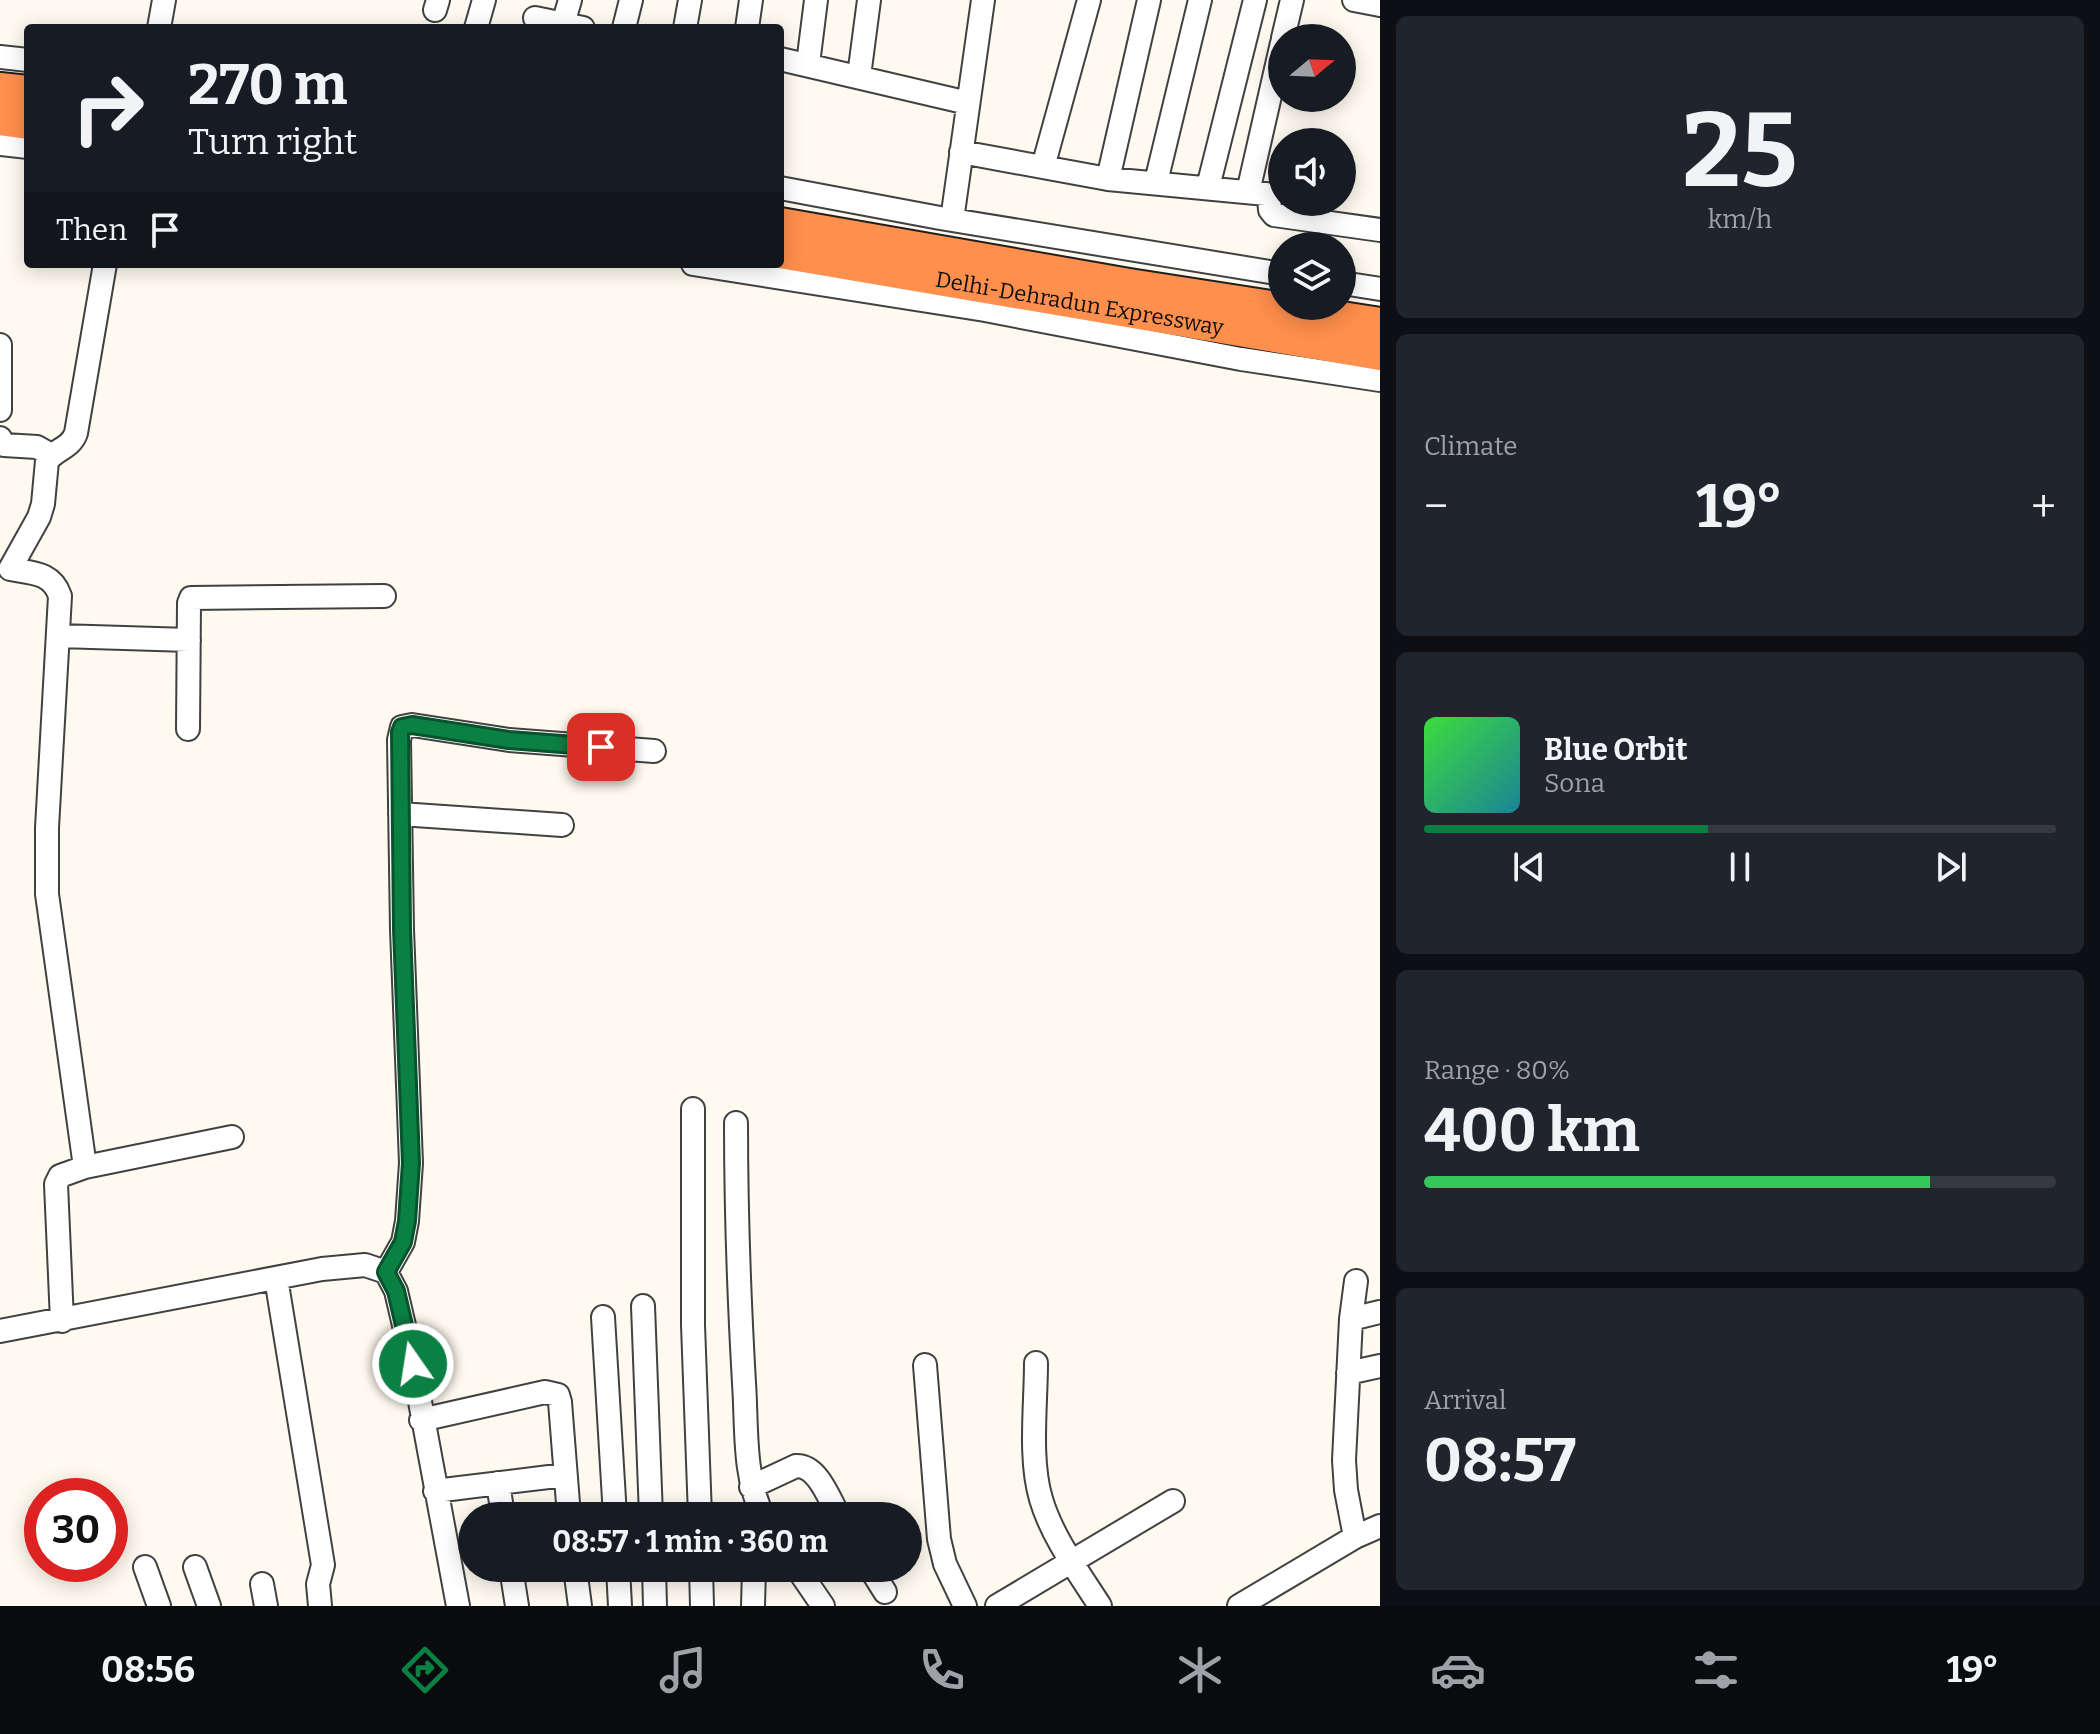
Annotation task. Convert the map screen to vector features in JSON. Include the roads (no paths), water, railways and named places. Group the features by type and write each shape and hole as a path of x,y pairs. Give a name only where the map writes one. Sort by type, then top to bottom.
{"highway":[{"path":"0,89 24,92"},
{"path":"0,119 24,122"},
{"name":"Delhi-Dehradun Expressway","path":"784,225 1129,285 1380,324"},
{"name":"Delhi-Dehradun Expressway","path":"784,253 1380,354"}],"street":[{"path":"160,24 164,0"},
{"path":"477,24 484,0"},
{"path":"570,0 573,24"},
{"path":"625,24 631,0"},
{"path":"686,24 690,0"},
{"path":"748,24 751,0"},
{"path":"808,64 816,0"},
{"path":"859,76 869,0"},
{"path":"952,220 983,0"},
{"path":"1043,167 1089,0"},
{"path":"1108,179 1149,0"},
{"path":"1156,182 1200,0"},
{"path":"1208,187 1255,0"},
{"path":"1287,24 1292,0"},
{"path":"1354,0 1380,5"},
{"path":"536,15 566,24"},
{"path":"0,57 24,60"},
{"path":"784,60 968,103"},
{"path":"1248,192 1268,106"},
{"path":"0,144 24,147"},
{"path":"961,152 1108,179 1248,192 1269,196 1274,215 1380,230"},
{"path":"784,189 952,220 1268,272"},
{"path":"85,1167 47,894 47,828 60,596 57,586 41,574 5,569 39,517 43,504 45,467 51,455 69,444 76,433 104,268"},
{"path":"718,268 985,310 1241,359 1380,380"},
{"path":"1356,285 1380,289"},
{"path":"0,345 0,410"},
{"path":"0,438 4,445 37,447 51,455"},
{"path":"188,729 189,603 195,596 384,596"},
{"path":"59,636 189,640"},
{"path":"386,1272 403,1242 411,1163 402,929 399,740 402,727 406,725 509,740 654,751"},
{"path":"400,814 562,825"},
{"path":"693,1109 693,1325 699,1502"},
{"path":"736,1123 736,1241 751,1487 757,1502"},
{"path":"62,1321 56,1184 60,1176 85,1167 232,1137"},
{"path":"0,1331 322,1269 365,1265 386,1272 396,1291 413,1364 458,1606"},
{"path":"276,1278 323,1565 318,1584 320,1606"},
{"path":"1355,1537 1344,1476 1351,1319 1356,1281"},
{"path":"643,1306 650,1502"},
{"path":"1351,1319 1380,1312"},
{"path":"603,1317 614,1502"},
{"path":"1036,1363 1036,1470 1040,1495 1072,1562 1100,1606"},
{"path":"925,1365 939,1539 945,1564 965,1606"},
{"path":"1348,1373 1380,1366"},
{"path":"421,1420 551,1392 558,1395 568,1502"},
{"path":"751,1487 802,1466 813,1472 831,1502"},
{"path":"435,1491 565,1475"},
{"path":"498,1483 501,1502"},
{"path":"997,1606 1173,1501"},
{"path":"1239,1606 1355,1537 1380,1526"},
{"path":"145,1567 159,1606"},
{"path":"195,1567 209,1606"},
{"path":"513,1582 517,1606"},
{"path":"577,1582 580,1606"},
{"path":"619,1582 620,1606"},
{"path":"654,1582 655,1606"},
{"path":"701,1582 702,1606"},
{"path":"753,1606 754,1582"},
{"path":"807,1582 823,1606"},
{"path":"879,1582 885,1592"}]}
